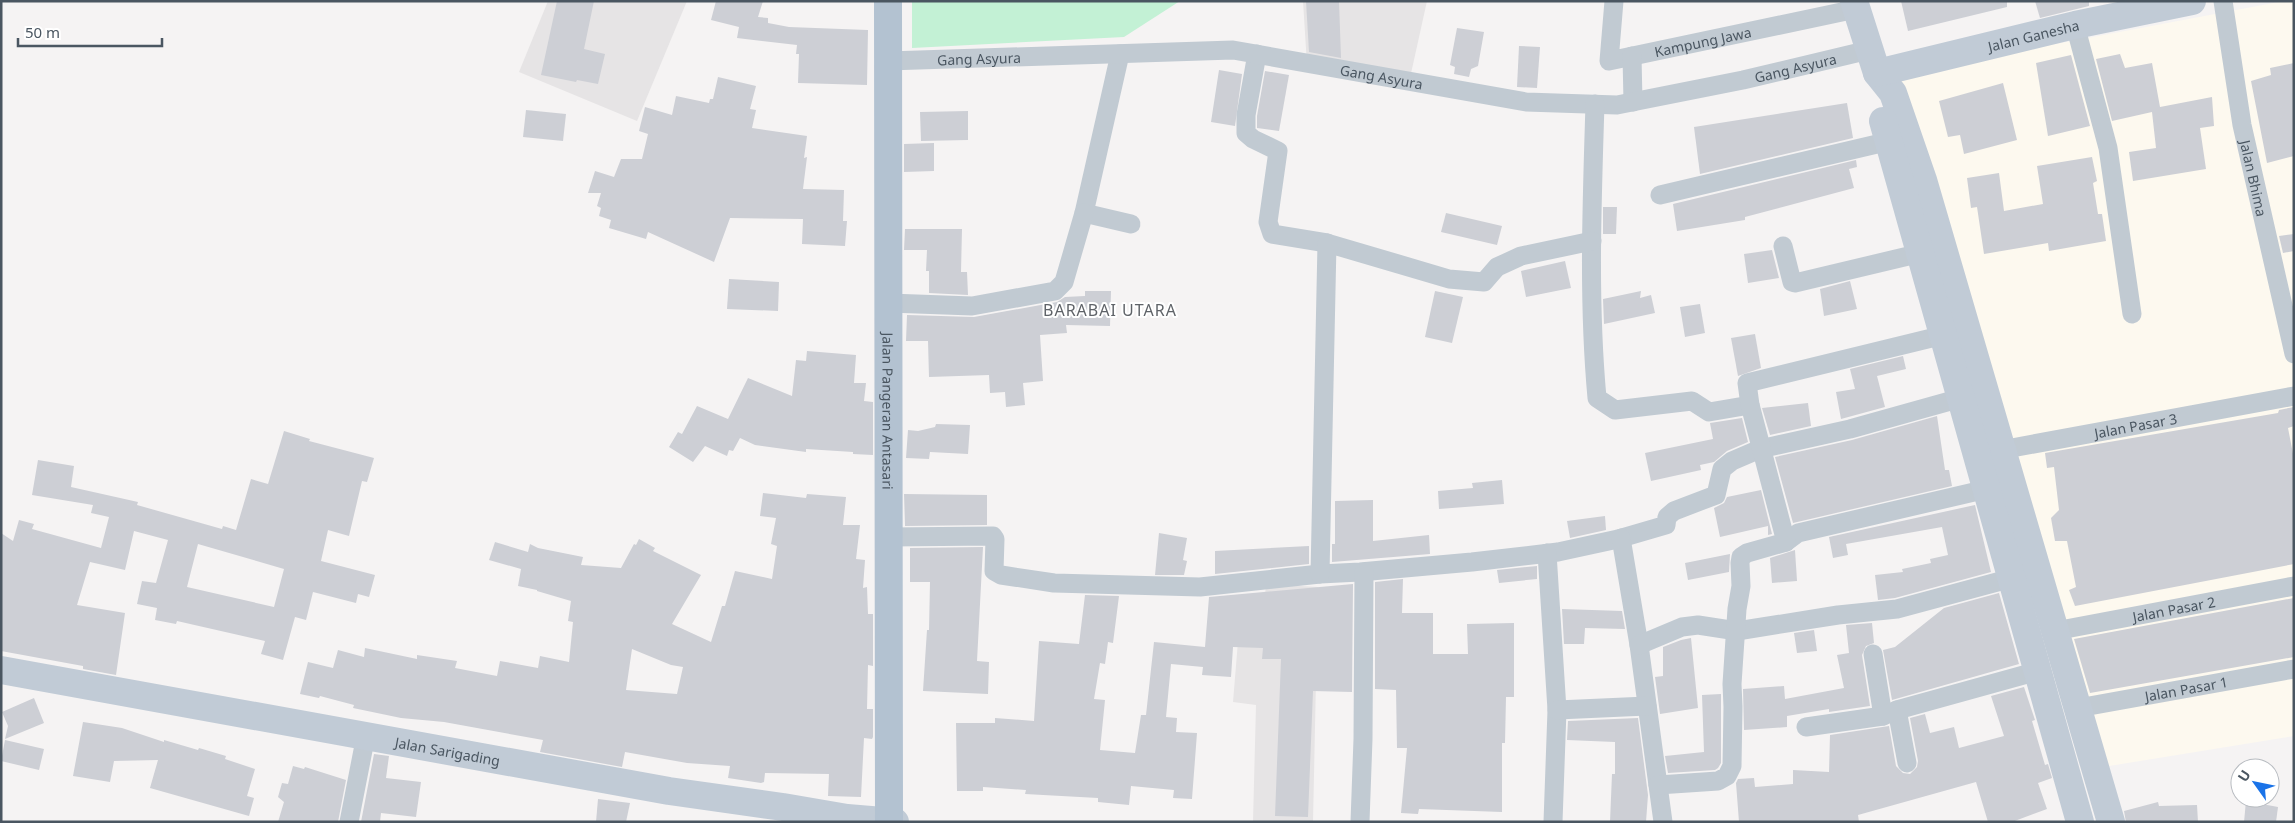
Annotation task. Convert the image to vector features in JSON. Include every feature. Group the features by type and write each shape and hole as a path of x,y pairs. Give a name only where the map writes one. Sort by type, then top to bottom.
{"main road":[{"name":"Jalan Pangeran Antasari","path":"888,1 889,822"}],"street":[{"name":"Kampung Jawa","path":"1614,1 1610,61 1855,5"},
{"name":"Jalan Ganesha","path":"1873,62 2075,25 2192,1"},
{"name":"Jalan Bhima","path":"2223,1 2242,125 2286,279 2294,354"},
{"path":"1855,5 1873,62 1876,98 1890,141 1962,398 1990,452 1987,489 2080,822"},
{"path":"2075,25 2108,148 2132,314"},
{"name":"Gang Asyura","path":"888,61 1234,50 1526,102 1617,105 1743,80 1873,62"},
{"path":"889,303 972,306 1055,291 1064,282 1084,213 1120,54"},
{"path":"1257,54 1246,115 1246,133 1253,139 1278,151 1268,222 1272,234 1326,244 1449,278 1484,282 1497,267 1521,256 1592,241"},
{"path":"1632,56 1633,102"},
{"path":"1873,62 1893,93 1923,180 1990,452 2055,631 2111,822"},
{"path":"1595,104 1592,241 1593,359 1597,398 1615,410 1692,400 1709,412 1750,405"},
{"path":"1660,195 1890,141"},
{"path":"1084,213 1131,224"},
{"path":"1320,574 1326,244"},
{"path":"1783,246 1792,282 1795,283 1921,253"},
{"path":"1786,542 1750,405 1747,382 1944,335"},
{"name":"Jalan Pasar 3","path":"1990,452 2294,396"},
{"path":"889,536 993,536 995,539 994,570 1011,578 1054,583 1200,587 1547,553 1621,538 1666,525 1667,517 1674,511 1716,495 1722,469 1732,461 1763,449 1850,429 1962,398"},
{"path":"1658,785 1718,781 1727,776 1732,766 1734,707 1732,684 1737,631 1736,608 1741,586 1741,557 1756,550 1786,542 1798,533 1987,489"},
{"path":"1621,538 1639,645 1663,822"},
{"path":"1547,553 1557,710 1553,822"},
{"path":"1360,822 1363,739 1364,572"},
{"path":"1639,645 1682,627 1698,625 1737,631 1838,615 1897,609 2012,578"},
{"name":"Jalan Pasar 2","path":"2055,631 2294,586"},
{"path":"1873,654 1906,763"},
{"name":"Jalan Pasar 1","path":"2078,708 2294,669"},
{"name":"Jalan Sarigading","path":"1,670 366,735 669,791 782,814 895,822"},
{"path":"1806,727 1890,713 2038,671"},
{"path":"1557,710 1647,706"},
{"path":"349,822 366,735"}],"shaded area":[{"path":"548,1 687,1 637,121 519,72"},
{"path":"1303,1 1427,1 1410,78 1307,65"},
{"path":"2284,1 2294,1 2294,736 2103,767 1891,75"},
{"path":"1266,584 1318,587 1313,822 1253,822 1256,705 1233,702 1239,629 1262,630"}],"green space":[{"path":"912,1 1180,1 1124,37 912,48"}],"building":[{"path":"557,1 594,1 584,49 605,54 598,84 541,75"},
{"path":"716,1 763,1 758,17 768,18 768,23 789,27 868,30 867,85 798,83 799,54 796,54 797,45 737,38 739,27 711,20"},
{"path":"1306,1 1339,1 1341,58 1309,52"},
{"path":"1901,1 2007,1 2007,7 1908,31"},
{"path":"2035,1 2089,1 2089,6 2040,18"},
{"path":"1457,28 1484,32 1478,66 1471,69 1469,77 1454,74 1455,67 1450,65"},
{"path":"1519,46 1540,47 1537,88 1517,87"},
{"path":"2120,54 2125,68 2152,63 2160,107 2212,97 2214,126 2200,128 2206,169 2133,181 2129,152 2156,148 2152,112 2112,121 2096,59"},
{"path":"2071,55 2090,126 2048,136 2036,63"},
{"path":"2294,63 2294,156 2267,163 2251,81 2271,75 2270,68"},
{"path":"1219,70 1242,74 1235,126 1211,122"},
{"path":"1265,71 1289,75 1279,131 1257,128 1257,116"},
{"path":"718,77 756,86 750,109 756,110 752,128 807,136 804,158 807,157 803,189 844,190 843,221 847,221 845,246 802,244 803,219 730,218 714,262 648,232 646,239 609,228 611,220 599,216 601,208 597,206 601,193 588,193 595,171 614,177 621,159 642,159 648,134 639,131 645,107 672,115 676,96 709,103 710,99 713,99"},
{"path":"2003,83 2017,140 1964,154 1960,135 1948,137 1939,101"},
{"path":"1847,103 1853,138 1700,174 1694,127"},
{"path":"526,110 566,114 563,141 523,137"},
{"path":"968,111 968,140 921,141 920,112"},
{"path":"934,143 934,171 904,172 904,144"},
{"path":"2092,157 2097,181 2093,183 2098,214 2102,214 2106,241 2049,251 2048,243 1984,254 1977,207 1971,208 1967,178 1999,173 2004,211 2043,204 2037,166"},
{"path":"1856,160 1857,167 1849,169 1854,188 1745,217 1745,220 1677,231 1673,204"},
{"path":"1603,207 1617,207 1616,234 1603,234"},
{"path":"1446,213 1502,226 1497,245 1441,232"},
{"path":"905,229 962,229 961,272 967,272 968,295 929,293 929,271 926,271 927,250 904,250"},
{"path":"2294,234 2294,251 2283,253 2279,236"},
{"path":"1772,250 1779,278 1748,283 1744,254"},
{"path":"1565,261 1571,288 1526,297 1521,271"},
{"path":"729,279 779,282 778,311 727,309"},
{"path":"1850,281 1857,309 1824,316 1820,289"},
{"path":"1085,291 1111,291 1110,326 1066,325 1067,333 1040,335 1043,381 1023,383 1025,405 1006,407 1005,392 990,393 989,375 929,377 928,341 906,341 907,315 974,317 1057,302 1065,297 1085,296"},
{"path":"1435,291 1463,297 1452,343 1425,337"},
{"path":"1641,291 1640,298 1651,295 1655,313 1604,324 1603,299"},
{"path":"1700,304 1705,333 1685,337 1680,307"},
{"path":"1755,334 1761,368 1738,376 1731,338"},
{"path":"807,351 856,355 854,383 866,383 864,401 873,402 873,455 806,449 806,452 755,445 740,438 733,451 729,450 727,456 705,446 693,462 669,447 678,432 682,434 697,406 728,419 748,378 792,396 796,360 806,361"},
{"path":"1903,356 1906,369 1877,376 1885,407 1841,419 1836,392 1855,389 1850,369"},
{"path":"1808,403 1811,426 1770,435 1762,408"},
{"path":"2294,407 2294,426 2288,428 2294,459 2294,564 2075,606 2069,590 2076,587 2067,541 2055,541 2051,518 2059,510 2054,467 2047,468 2045,453 2278,413 2279,410"},
{"path":"1937,416 1945,470 1949,470 1952,486 1793,523 1775,457 1852,440"},
{"path":"1742,418 1748,442 1727,451 1714,462 1700,465 1701,470 1651,481 1645,453 1713,439 1710,423"},
{"path":"936,424 970,425 968,454 930,452 929,459 906,458 908,430 918,431 935,427"},
{"path":"284,431 310,439 309,441 374,458 367,482 362,481 349,536 328,530 321,561 375,575 369,597 358,594 356,603 313,592 306,620 295,617 283,660 261,654 265,641 177,621 176,624 155,620 157,608 137,604 142,581 156,583 168,540 134,531 125,570 90,562 77,605 125,613 116,675 83,669 83,666 1,651 1,533 13,541 19,520 34,524 32,529 101,548 109,517 91,513 93,505 32,495 38,460 74,466 71,487 138,502 137,505 222,529 223,526 236,530 251,479 268,484","holes":["198,544 284,569 274,607 187,587"]},
{"path":"1502,480 1504,504 1439,509 1438,491 1473,488 1472,483"},
{"path":"1761,490 1772,534 1768,535 1768,526 1720,537 1714,508 1724,503 1727,497"},
{"path":"763,493 806,498 807,494 846,497 843,525 860,525 856,559 865,560 863,588 867,587 868,614 873,614 873,666 868,665 867,709 873,709 873,737 872,739 864,738 861,797 828,796 829,774 765,773 764,782 761,783 728,778 730,766 687,763 625,752 622,767 540,752 543,740 444,722 401,718 353,708 354,705 320,696 319,698 300,694 308,662 333,668 338,650 364,657 365,648 417,659 417,655 457,661 455,668 497,676 500,661 538,668 540,656 569,662 573,622 568,621 571,601 518,586 521,569 489,560 495,542 528,552 530,544 538,548 583,557 581,565 621,568 634,544 636,545 639,539 655,548 653,551 701,575 672,624 711,642 722,606 725,606 735,571 772,579 777,546 771,544 776,518 760,516","holes":["632,649 671,665 683,667 677,694 626,690"]},
{"path":"904,494 987,495 987,525 905,526"},
{"path":"1373,500 1373,541 1429,535 1430,554 1332,562 1332,544 1335,544 1335,501"},
{"path":"1975,505 1991,572 1895,598 1878,600 1875,575 1903,572 1902,569 1931,563 1930,559 1948,555 1942,527 1846,544 1848,555 1833,558 1829,537"},
{"path":"1605,516 1606,530 1570,538 1567,521"},
{"path":"1159,533 1187,538 1183,560 1187,561 1184,575 1155,575"},
{"path":"1309,546 1309,564 1215,574 1215,551"},
{"path":"983,547 977,661 989,662 988,694 923,691 927,630 929,630 930,582 910,582 910,548"},
{"path":"1795,550 1797,581 1772,583 1770,558"},
{"path":"1730,554 1729,572 1688,580 1685,563"},
{"path":"1537,566 1537,579 1499,583 1497,570"},
{"path":"1403,579 1402,613 1433,613 1433,654 1468,654 1467,624 1514,623 1514,697 1506,697 1505,743 1502,743 1502,812 1419,809 1418,814 1401,813 1407,748 1397,748 1396,690 1375,689 1375,582"},
{"path":"1353,584 1352,692 1313,691 1308,817 1275,816 1281,659 1262,659 1263,648 1233,647 1231,677 1202,675 1203,667 1171,664 1166,717 1177,718 1176,732 1197,733 1192,799 1173,798 1174,790 1131,786 1129,805 1098,802 1098,798 1025,794 1026,790 983,787 983,791 957,791 956,723 995,723 995,718 1034,721 1039,641 1079,644 1085,595 1119,596 1113,643 1108,642 1105,664 1100,663 1094,699 1105,700 1100,750 1135,753 1141,715 1146,715 1154,642 1205,647 1209,597"},
{"path":"1999,593 2019,664 1892,700 1883,650 1895,647 1944,608"},
{"path":"2294,598 2294,657 2090,693 2074,639"},
{"path":"1562,609 1622,611 1625,629 1585,628 1584,644 1564,644"},
{"path":"1872,623 1874,643 1866,646 1862,655 1870,706 1829,712 1829,709 1787,716 1787,727 1744,730 1743,689 1784,686 1785,699 1844,688 1837,655 1849,653 1846,625"},
{"path":"1814,630 1817,651 1797,653 1794,633"},
{"path":"1691,638 1698,708 1660,714 1655,677 1663,676 1663,647"},
{"path":"2024,687 2035,720 2032,721 2045,765 2048,764 2052,778 2038,783 2047,809 2012,822 1988,822 1976,782 1858,815 1859,822 1739,822 1736,783 1738,779 1754,778 1755,787 1793,784 1793,770 1829,772 1830,735 1889,726 1896,766 1903,773 1910,774 1917,767 1918,761 1910,718 1925,714 1930,733 1954,727 1959,748 2004,736 1991,696"},
{"path":"1721,694 1721,763 1718,768 1715,770 1668,773 1665,756 1704,752 1702,695"},
{"path":"34,698 44,723 5,739 8,726 2,712"},
{"path":"1638,718 1648,795 1646,822 1610,822 1612,774 1615,774 1615,742 1567,740 1568,721"},
{"path":"83,722 122,728 164,742 164,740 198,750 199,748 226,756 225,759 255,769 247,796 254,798 249,816 150,788 158,760 114,761 110,782 73,776"},
{"path":"5,740 44,749 39,770 1,761"},
{"path":"374,754 389,756 386,778 421,782 416,817 381,813 380,822 361,822"},
{"path":"293,766 304,769 305,767 346,780 338,822 278,822 284,802 278,797 282,783 288,784"},
{"path":"598,799 630,803 626,822 596,822"},
{"path":"2158,802 2159,806 2197,805 2198,822 2126,822 2124,811"},
{"path":"2245,808 2278,808 2276,822 2244,822"}],"district":[{"name":"BARABAI UTARA","path":"1110,310"}]}
